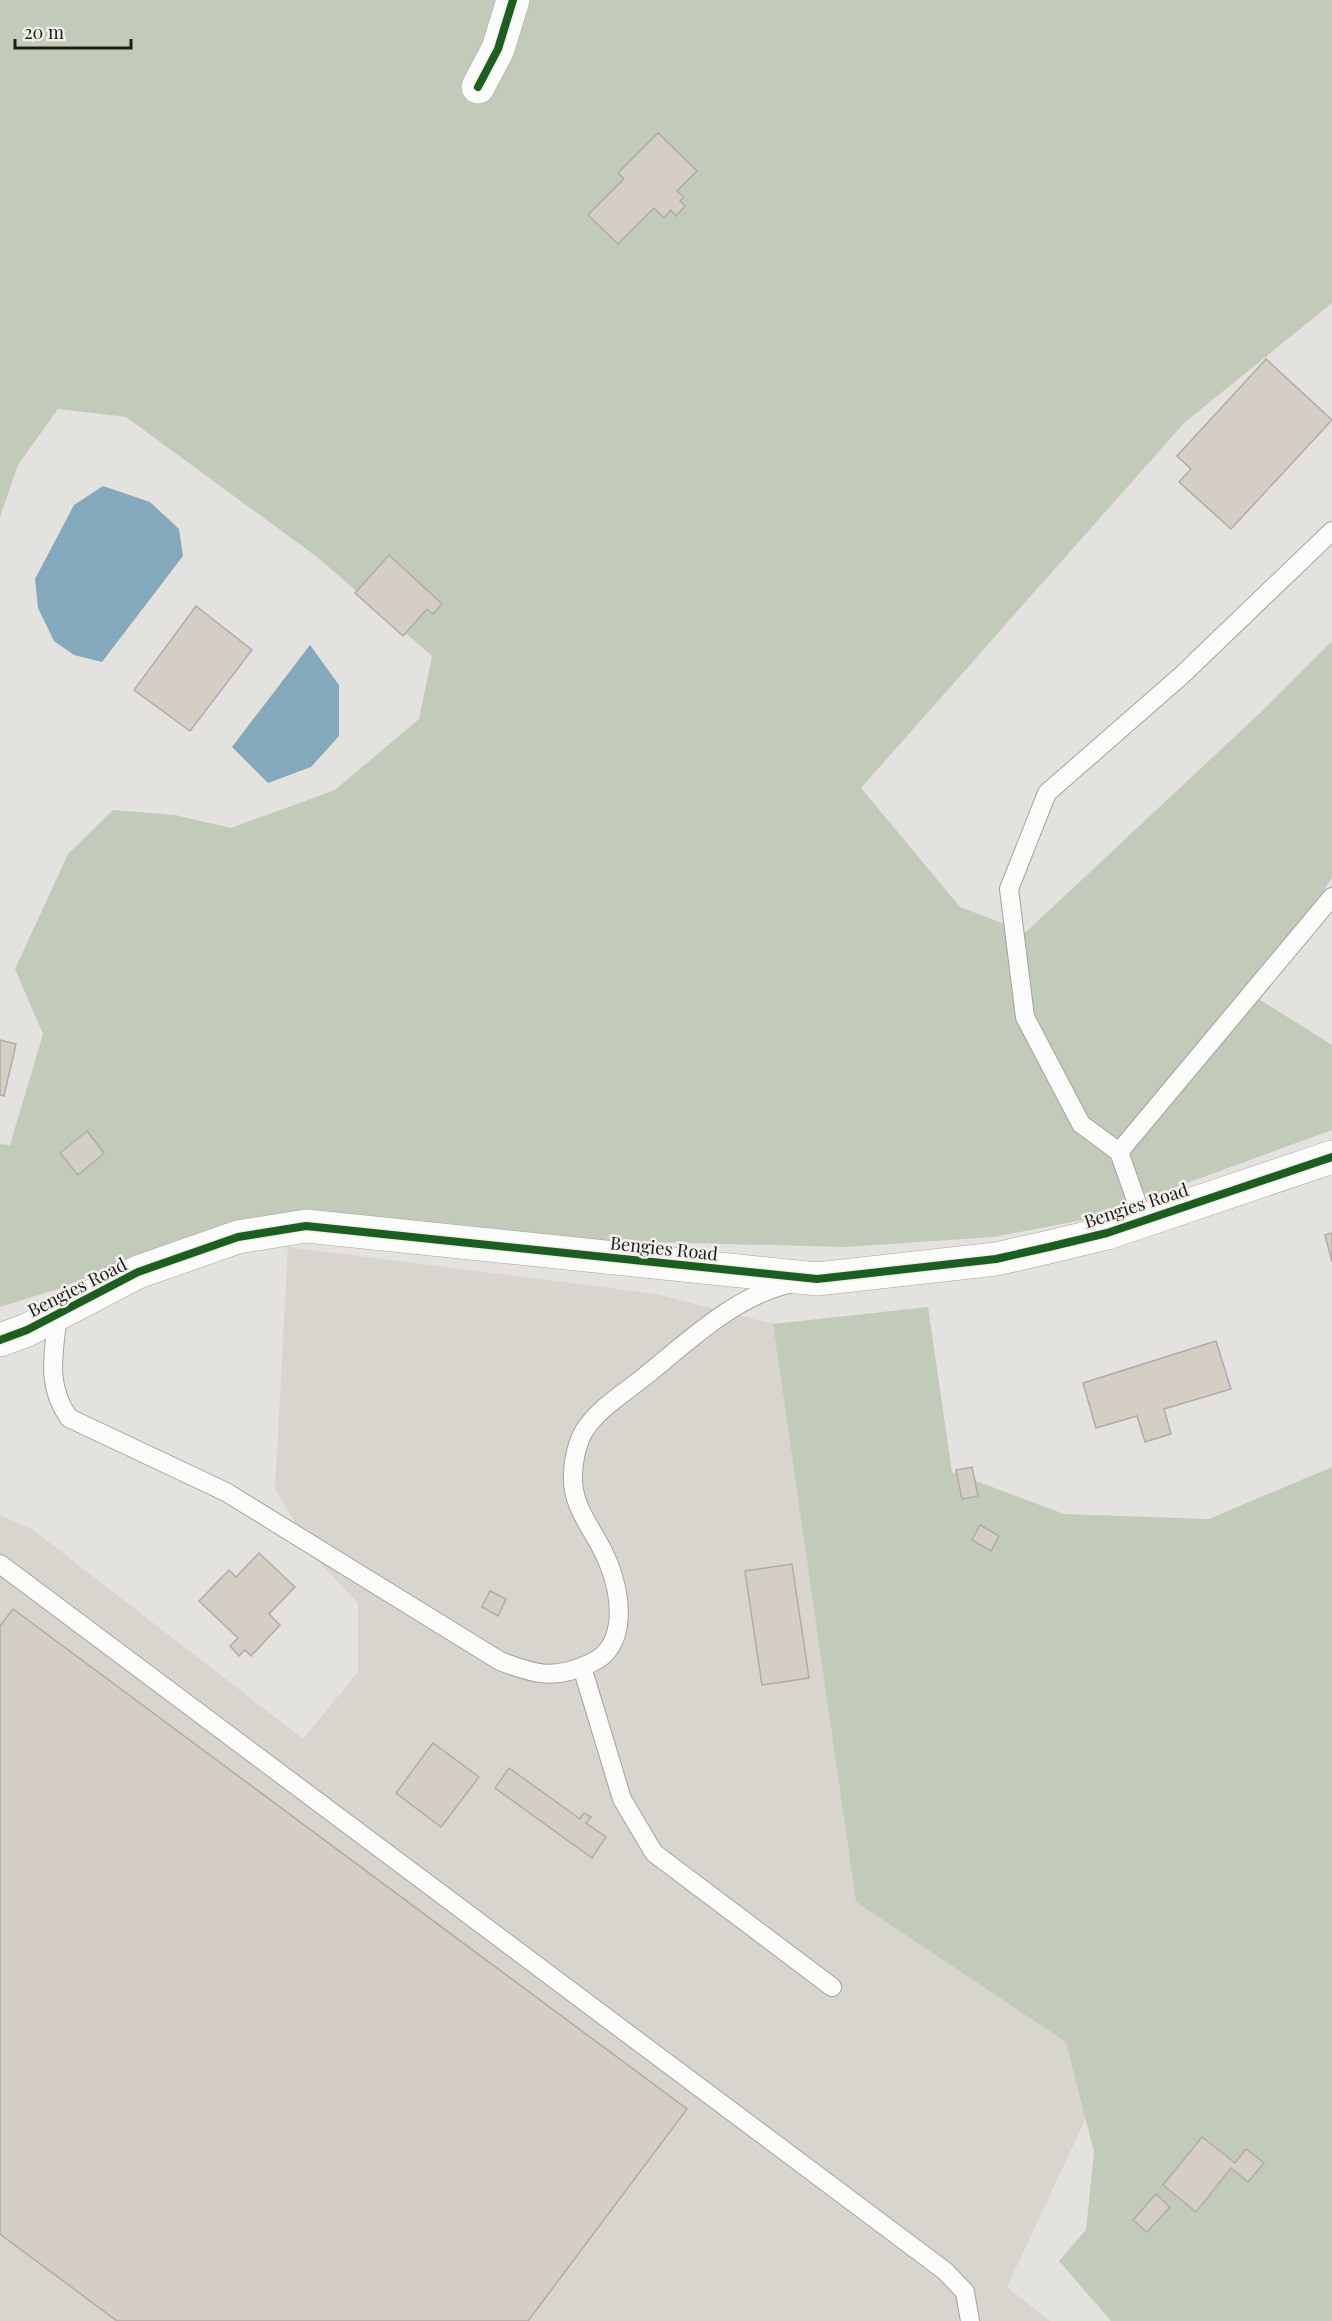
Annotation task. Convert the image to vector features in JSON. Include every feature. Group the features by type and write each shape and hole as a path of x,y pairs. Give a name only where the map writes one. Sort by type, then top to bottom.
{"street":[{"path":"478,87 498,49 513,0"},
{"name":"Bengies Road","path":"0,1340 58,1314 149,1268 238,1237 306,1226 817,1279 996,1259 1107,1233 1332,1157"}],"lane":[{"path":"1143,1220 1119,1152 1081,1124 1025,1017 1009,889 1047,793 1182,675 1332,531"},
{"path":"1119,1152 1332,897"},
{"path":"58,1314 52,1376 57,1401 69,1418 226,1492 500,1661 533,1674 559,1674 600,1659 614,1642 619,1622 617,1588 608,1560 576,1501 572,1476 584,1432 602,1409 721,1315 752,1298 785,1285 817,1279"},
{"path":"0,1564 945,2271 965,2292 970,2321"},
{"path":"582,1667 622,1799 654,1853 832,1987"}],"shaded area":[{"path":"288,1247 656,1294 773,1324 855,1895 1066,2042 1086,2118 1007,2287 1050,2321 0,2321 0,1515 33,1530 303,1739 358,1672 358,1603 319,1562 275,1489"}],"green space":[{"path":"0,0 1332,0 1332,303 1184,423 861,788 960,907 1026,932 1262,711 1332,641 1332,877 1259,999 1332,1045 1332,1130 1088,1219 993,1237 846,1247 571,1240 292,1216 175,1241 61,1288 0,1307 0,1144 10,1145 43,1034 15,969 68,854 113,810 175,815 231,828 335,790 419,719 432,656 317,557 126,417 58,409 18,465 0,517"},
{"path":"928,1307 952,1472 1064,1514 1209,1519 1332,1467 1332,2321 1111,2321 1059,2261 1086,2230 1094,2152 1066,2042 856,1902 773,1324"}],"water":[{"path":"103,486 150,502 179,529 183,556 102,662 74,655 54,641 38,608 35,579 74,505"},
{"path":"310,645 339,685 339,736 311,767 268,783 232,747"}],"building":[{"path":"658,133 697,171 677,191 684,197 680,201 685,206 676,216 671,210 664,218 654,208 618,244 588,215 624,179 618,173"},
{"path":"1266,359 1332,420 1231,529 1179,482 1191,469 1177,456"},
{"path":"389,555 442,604 433,614 427,609 403,636 355,593"},
{"path":"196,606 252,650 190,731 134,690"},
{"path":"0,1040 16,1044 4,1096 0,1095"},
{"path":"87,1131 104,1153 78,1175 60,1153"},
{"path":"1332,1233 1332,1262 1325,1235"},
{"path":"1216,1341 1231,1389 1164,1409 1171,1434 1145,1442 1137,1416 1096,1428 1083,1383"},
{"path":"972,1467 978,1496 962,1499 956,1470"},
{"path":"980,1525 999,1536 991,1551 972,1540"},
{"path":"259,1553 295,1587 269,1614 280,1625 251,1656 245,1650 239,1656 230,1646 238,1638 199,1601 229,1570 236,1577"},
{"path":"792,1564 809,1678 762,1685 745,1571"},
{"path":"490,1591 506,1599 498,1616 482,1607"},
{"path":"13,1609 687,2109 528,2321 117,2321 0,2234 0,1626"},
{"path":"433,1743 479,1777 441,1827 396,1793"},
{"path":"509,1768 580,1819 584,1813 591,1817 586,1823 606,1837 592,1858 495,1788"},
{"path":"1202,2137 1235,2163 1246,2149 1264,2163 1248,2182 1231,2168 1196,2212 1163,2185"},
{"path":"1156,2194 1170,2207 1147,2232 1133,2220"}],"cycle path":[{"path":"478,87 498,49 513,0"},
{"path":"0,1340 27,1330 138,1272 238,1237 306,1226 817,1279 996,1259 1049,1247 1107,1233 1332,1157"}]}
